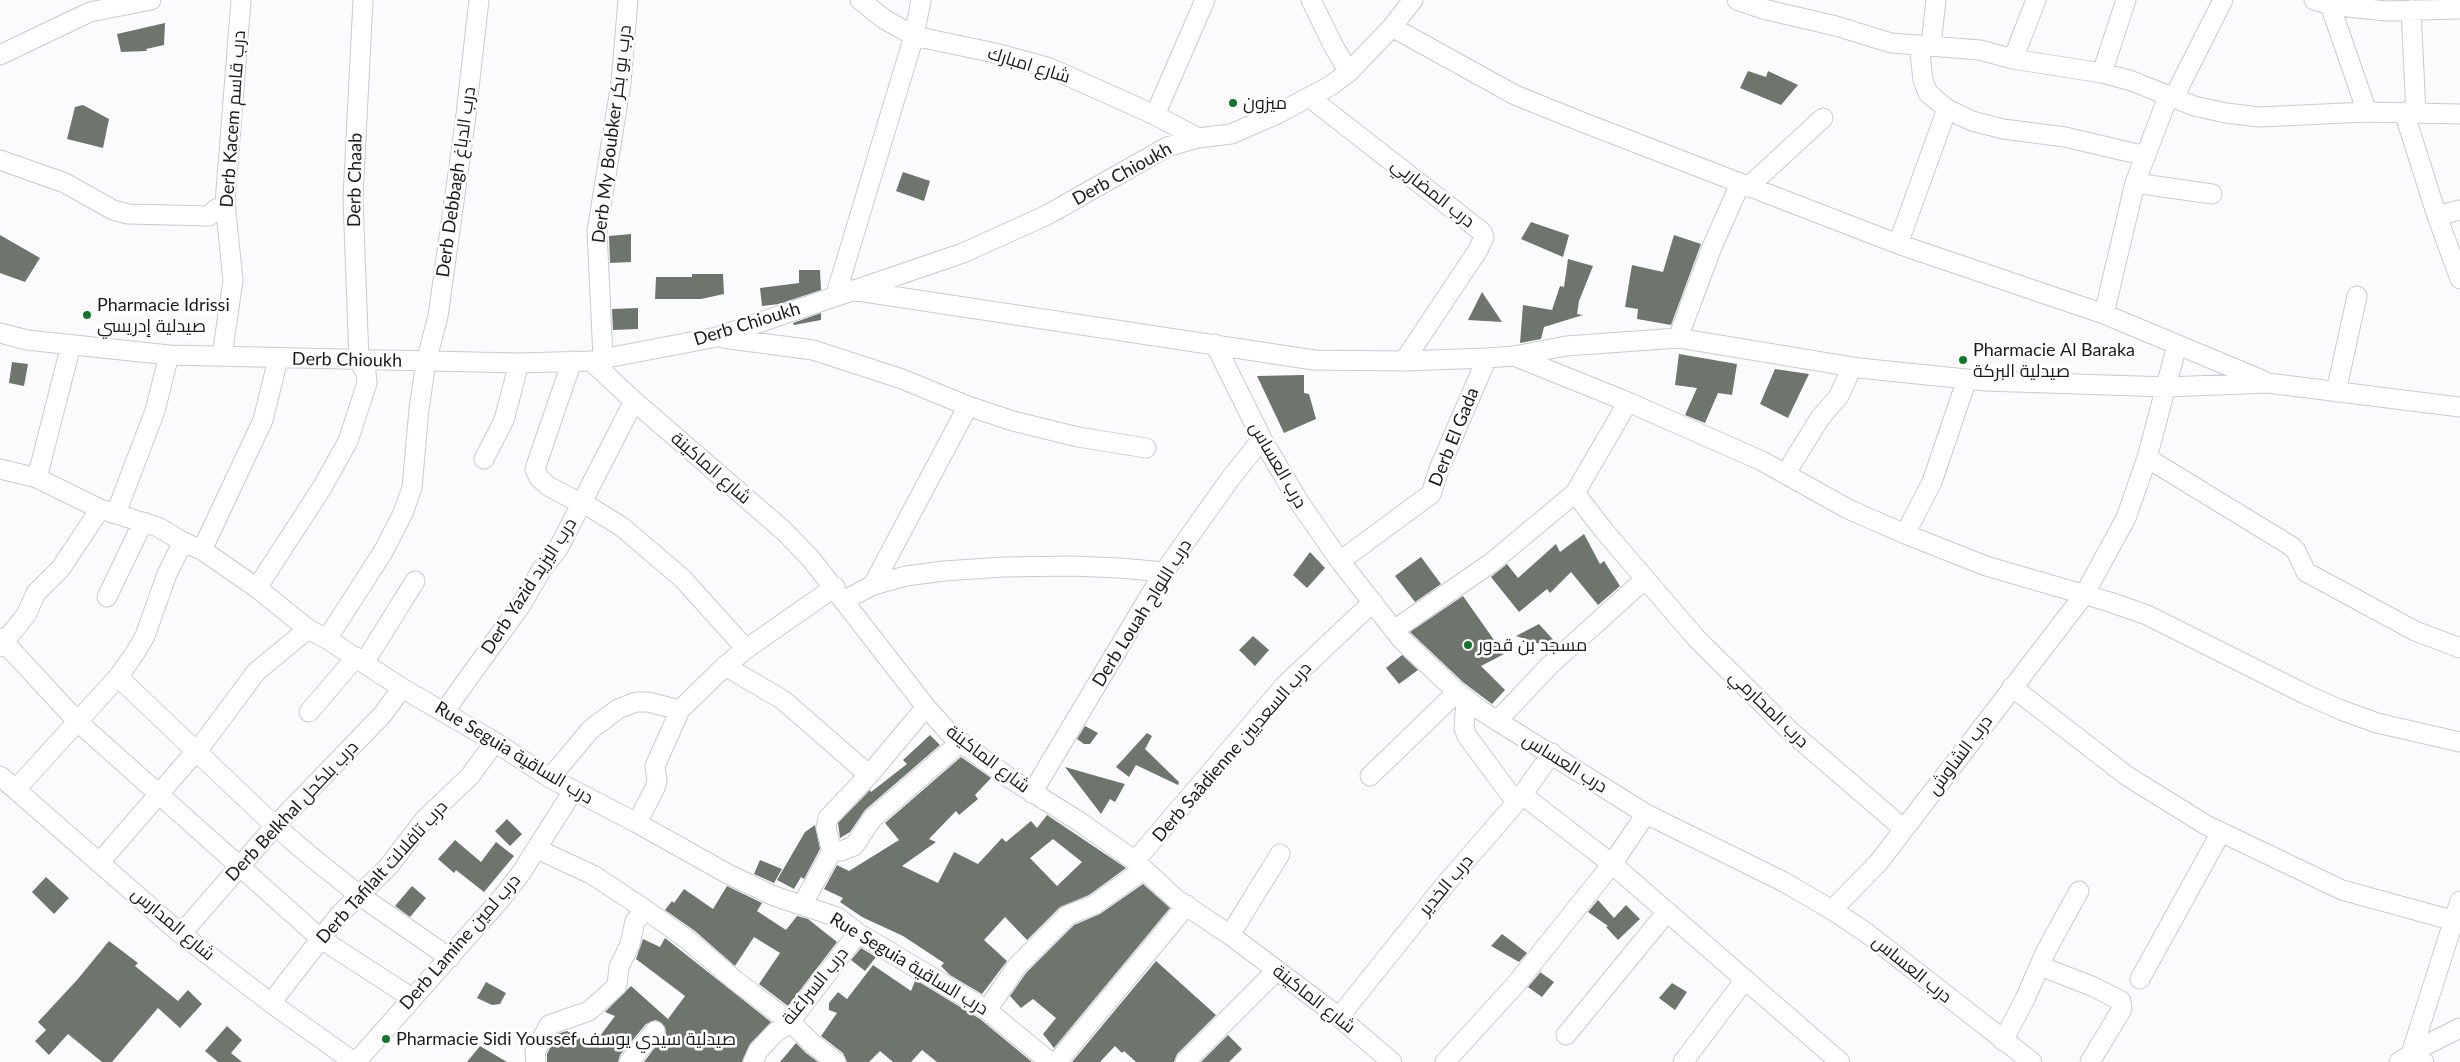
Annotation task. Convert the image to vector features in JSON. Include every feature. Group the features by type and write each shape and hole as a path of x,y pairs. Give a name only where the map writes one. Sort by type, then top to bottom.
{"street":[{"path":"0,55 90,12 151,0"},
{"name":"Derb Kacem درب قاسم","path":"222,356 233,280 226,208 241,0"},
{"name":"Derb Chaab","path":"257,588 323,486 348,441 366,383 366,373 359,361 353,181 363,0"},
{"name":"Derb Debbagh درب الدباغ","path":"327,639 383,552 412,488 417,422 426,362 438,316 465,123 479,0"},
{"name":"Derb My Boubker درب بو بكر","path":"597,359 597,231 621,83 628,0"},
{"name":"شارع امبارك","path":"860,0 884,19 914,36 995,53 1050,68 1154,115 1198,138"},
{"path":"921,0 914,36 844,292 1215,344 1314,360 1404,362 1487,358 1514,356 1566,346 1678,338 1852,367 1967,379 2167,387 2268,383 2460,406"},
{"path":"1154,115 1206,0"},
{"path":"1311,0 1334,47 1349,72"},
{"name":"Derb Chioukh","path":"0,333 26,340 169,354 278,359 519,363 597,359 717,337 992,242 1090,192 1167,147 1198,138 1231,134 1277,114 1309,98 1349,72 1392,27 1413,0"},
{"path":"1737,0 1763,9 1836,26 1891,44 1980,50 2013,60 2102,73 2132,81 2170,98 2226,113 2259,117 2367,112 2460,114"},
{"path":"1936,0 1925,45 1923,80 1928,92 1947,109 1972,121 2003,129 2065,137 2146,156"},
{"path":"2013,60 2036,0"},
{"path":"2102,73 2126,0"},
{"path":"2104,314 2135,183 2170,98 2223,0"},
{"path":"2367,112 2322,3 2386,11 2460,9"},
{"path":"2411,10 2410,112 2437,216 2460,279"},
{"path":"1392,27 1515,95 1898,244 2104,314 2268,383"},
{"name":"درب المضاربي","path":"1309,98 1482,232 1484,237 1478,250 1404,362"},
{"path":"1898,244 1947,109"},
{"path":"1678,338 1712,246 1744,185 1823,118"},
{"path":"0,160 65,183 112,210 128,214 209,216 216,209 226,208"},
{"path":"2135,183 2212,194"},
{"path":"2437,216 2460,210"},
{"path":"2336,392 2357,296"},
{"path":"717,337 813,350 902,379 968,406 1052,431 1146,448"},
{"name":"درب العساس","path":"1215,344 1262,439 1299,502 1340,561 1394,630 1461,696 1497,721 1552,753 1646,814 1784,882 1832,910 1879,942 2002,1041 2032,1062"},
{"path":"37,478 72,345"},
{"name":"درب الشاوش","path":"1832,910 1870,873 2084,595 2126,518 2147,458 2177,345"},
{"path":"169,354 155,411 108,511 61,568 36,593 26,616 2,642 78,722 157,795 321,939 412,998"},
{"path":"1514,356 1628,402 1786,473 1848,509 1905,534 1986,566 2147,615 2307,696 2341,710 2376,723 2460,742"},
{"name":"Derb El Gada","path":"1340,561 1431,494 1439,469 1487,358"},
{"path":"202,550 264,420 278,359"},
{"name":"شارع الماكينة","path":"597,359 634,401 784,531 811,558 926,707 953,736 1032,793 1080,822 1139,866 1169,894 1230,935 1339,1017 1392,1062"},
{"path":"572,361 535,469 539,478 548,486 582,503 622,527 682,578 746,649"},
{"path":"484,459 504,420 519,363"},
{"path":"1786,473 1820,418 1839,396 1852,367"},
{"path":"1905,534 1932,482 1967,379"},
{"name":"Derb Yazid درب اليزيد","path":"444,712 521,605 542,569 558,549 634,401"},
{"path":"1394,630 1491,563 1575,493 1628,402"},
{"path":"873,585 968,406"},
{"name":"Derb Louah درب اللواح","path":"1032,793 1164,572 1230,479 1262,439"},
{"path":"2147,458 2291,546 2296,551 2306,572 2415,631 2460,648"},
{"name":"Rue Seguia درب الساقية","path":"0,470 37,478 108,511 158,527 183,542 202,550 257,588 308,630 327,639 402,688 495,742 550,778 637,823 728,874 774,896 838,917 858,934 987,1010 1050,1062"},
{"name":"درب المحارمي","path":"1575,493 1644,580 1696,638 1813,751 1904,829"},
{"path":"107,597 143,522"},
{"path":"16,789 118,677 146,636 167,574 183,542"},
{"path":"637,823 655,788 657,781 655,766 680,710 725,666 746,649 840,594 906,576 1004,567 1120,568 1164,572"},
{"path":"1497,721 1550,665 1644,580"},
{"path":"309,712 360,660 415,581"},
{"name":"Derb Saâdienne درب السعديين","path":"987,1010 1018,966 1068,916 1094,905 1139,866 1285,685 1373,602"},
{"path":"100,862 227,714 256,672 308,630"},
{"path":"725,666 784,700 869,775"},
{"path":"118,677 275,826 359,895 450,958"},
{"path":"2012,687 2127,776 2222,832 2342,890 2454,921"},
{"name":"Derb Belkhal درب بلكحل","path":"181,934 275,826 345,751 378,720 402,688"},
{"path":"1370,776 1461,696"},
{"path":"1461,696 1464,728 1467,736 1510,794 1529,800 1612,864 1744,981 1840,1062"},
{"path":"550,778 591,729 628,704 648,702 680,710"},
{"path":"802,905 832,851 826,828 828,818 869,775 926,707"},
{"name":"Derb Tafilalt درب تافلالت","path":"270,1003 359,895 388,867 425,819 470,776 495,742"},
{"path":"832,851 849,850 854,846 872,819 961,742"},
{"name":"درب الخدير","path":"1339,1017 1444,886 1520,798 1552,753"},
{"name":"شارع المدارس","path":"0,776 181,934 270,1003 355,1062"},
{"name":"Derb Lamine درب لمين","path":"355,1062 500,900 537,849 573,791"},
{"path":"1445,1062 1516,984 1612,864 1646,814"},
{"path":"2140,979 2222,832"},
{"path":"537,849 593,875 646,910 688,940 736,981 790,1022 814,1045 836,1062"},
{"path":"1230,935 1280,854"},
{"path":"2002,1041 2079,891"},
{"path":"2411,1059 2460,901"},
{"path":"1057,1062 1187,905"},
{"path":"536,1062 535,1052 549,1025 590,1011 617,986 619,967 630,944 635,921 646,910"},
{"path":"1566,1035 1667,912"},
{"name":"درب السراغنة","path":"753,1062 758,1051 775,1033 790,1022 858,934"},
{"path":"2040,966 2094,987 2121,1000 2122,1010 2090,1062"},
{"path":"1185,1062 1277,970"},
{"path":"1683,1062 1744,981"},
{"path":"2411,1059 2460,1028"},
{"path":"630,1062 655,1030"}],"building":[{"path":"165,23 164,45 146,49 147,51 121,52 117,34"},
{"path":"1748,71 1766,77 1768,71 1798,85 1781,105 1740,88"},
{"path":"83,105 109,119 103,148 67,139 75,107"},
{"path":"903,172 930,181 924,201 896,191"},
{"path":"1531,222 1569,235 1563,257 1521,239"},
{"path":"631,234 631,262 610,263 609,236"},
{"path":"0,235 40,258 25,282 0,273"},
{"path":"1674,235 1701,244 1671,325 1637,319 1638,309 1625,307 1632,265 1663,272"},
{"path":"1568,259 1593,266 1579,301 1577,314 1583,315 1544,327 1541,339 1520,343 1523,305 1552,310 1560,286 1564,287"},
{"path":"799,270 820,270 821,290 779,304 762,306 760,288 799,283"},
{"path":"692,274 723,274 724,294 701,299 655,299 656,277 692,277"},
{"path":"1482,292 1502,322 1468,320"},
{"path":"638,308 638,329 613,330 612,309"},
{"path":"821,313 821,320 794,325 793,323"},
{"path":"1679,354 1737,364 1732,395 1718,393 1705,423 1685,415 1697,388 1675,385"},
{"path":"12,362 28,364 24,386 9,383"},
{"path":"1775,369 1809,374 1788,418 1760,404"},
{"path":"1304,375 1304,393 1309,394 1316,419 1284,433 1257,376"},
{"path":"1584,534 1600,564 1604,561 1620,586 1598,605 1571,572 1550,593 1547,589 1519,612 1491,577 1507,564 1518,578 1556,544 1560,552"},
{"path":"1310,552 1325,568 1307,588 1293,575"},
{"path":"1421,557 1441,584 1415,602 1395,576"},
{"name":"مسجد بن قدور","path":"1463,596 1504,654 1481,666 1505,690 1492,704 1464,683 1410,632"},
{"path":"1539,624 1557,644 1552,648 1516,636"},
{"path":"1253,636 1269,650 1255,666 1239,650"},
{"path":"1402,655 1418,670 1399,684 1386,668"},
{"path":"1085,726 1098,733 1090,744 1084,744 1077,739"},
{"path":"1147,733 1152,736 1145,749 1179,782 1178,785 1136,765 1129,777 1116,767"},
{"path":"930,735 940,745 865,810 850,832 840,838 838,823 870,790 871,792 907,764 903,760"},
{"path":"961,757 991,778 975,795 978,799 959,815 956,811 929,839 936,842 902,866 938,883 954,852 978,864 1002,838 1006,842 1031,821 1037,828 1047,815 1126,868 1089,895 1060,907 1027,940 1005,917 984,940 1007,961 982,994 950,975 941,966 944,963 903,936 862,917 840,902 843,898 824,889 837,865 849,871 899,840 885,823","holes":["1053,839 1082,862 1057,886 1030,858"]},
{"path":"1065,767 1125,784 1115,802 1110,799 1101,814"},
{"path":"507,819 522,834 510,846 495,831"},
{"path":"815,825 820,849 804,879 801,877 794,889 777,880 805,832"},
{"path":"455,840 481,862 496,842 514,856 484,892 456,870 454,873 438,859"},
{"path":"760,860 782,869 774,883 754,874"},
{"path":"46,877 69,898 54,914 32,892"},
{"path":"1143,884 1170,908 1054,1048 1043,1034 1056,1018 1033,999 1021,1008 1010,996 1026,973 1074,925 1100,914"},
{"path":"412,886 426,898 410,917 395,906"},
{"path":"727,886 762,903 757,911 786,930 797,916 808,919 837,942 788,1006 759,984 780,953 754,937 735,966 695,931 665,910 672,901 674,903 684,889 713,909"},
{"path":"1598,900 1614,918 1626,905 1640,919 1618,940 1606,927 1608,926 1588,912"},
{"path":"1502,934 1527,953 1519,962 1491,946"},
{"path":"665,938 771,1022 750,1044 742,1062 644,1062 666,1033 665,1027 656,1020 646,1024 620,1055 618,1062 547,1062 547,1054 557,1034 567,1031 588,1043 590,1041 594,1044 615,1016 605,1012 631,986 668,1019 685,996 636,959 643,939 660,947"},
{"path":"109,941 138,963 135,966 178,1001 188,990 202,1004 180,1028 158,1008 112,1062 102,1062 68,1034 49,1055 35,1041 46,1030 38,1022 77,980"},
{"path":"861,948 876,957 865,971 851,960"},
{"path":"1156,961 1216,1015 1177,1054 1174,1062 1136,1062 1115,1046 1100,1062 1072,1062"},
{"path":"873,965 911,991 915,981 919,982 980,1019 1032,1062 937,1062 922,1050 911,1062 893,1062 880,1051 869,1062 847,1062 843,1053 821,1036 837,1013 829,1010 829,1003 838,992 847,999"},
{"path":"1540,972 1554,982 1542,997 1528,987"},
{"path":"486,982 506,993 500,1004 492,1005 477,998"},
{"path":"1672,983 1687,992 1675,1010 1659,998"},
{"path":"227,1026 242,1040 231,1053 242,1062 218,1062 205,1051"},
{"path":"1228,1035 1242,1049 1229,1062 1201,1062"},
{"path":"796,1043 806,1053 818,1062 780,1062"},
{"path":"480,1046 507,1062 467,1062"}],"place":[{"name":"ميزون","path":"1233,103"},
{"name":"Pharmacie Idrissi صيدلية إدريسي","path":"87,315"},
{"name":"Pharmacie Al Baraka صيدلية البركة","path":"1963,360"},
{"name":"مسجد بن قدور","path":"1468,645"},
{"name":"Pharmacie Sidi Youssef صيدلية سيدي يوسف","path":"386,1039"}]}
